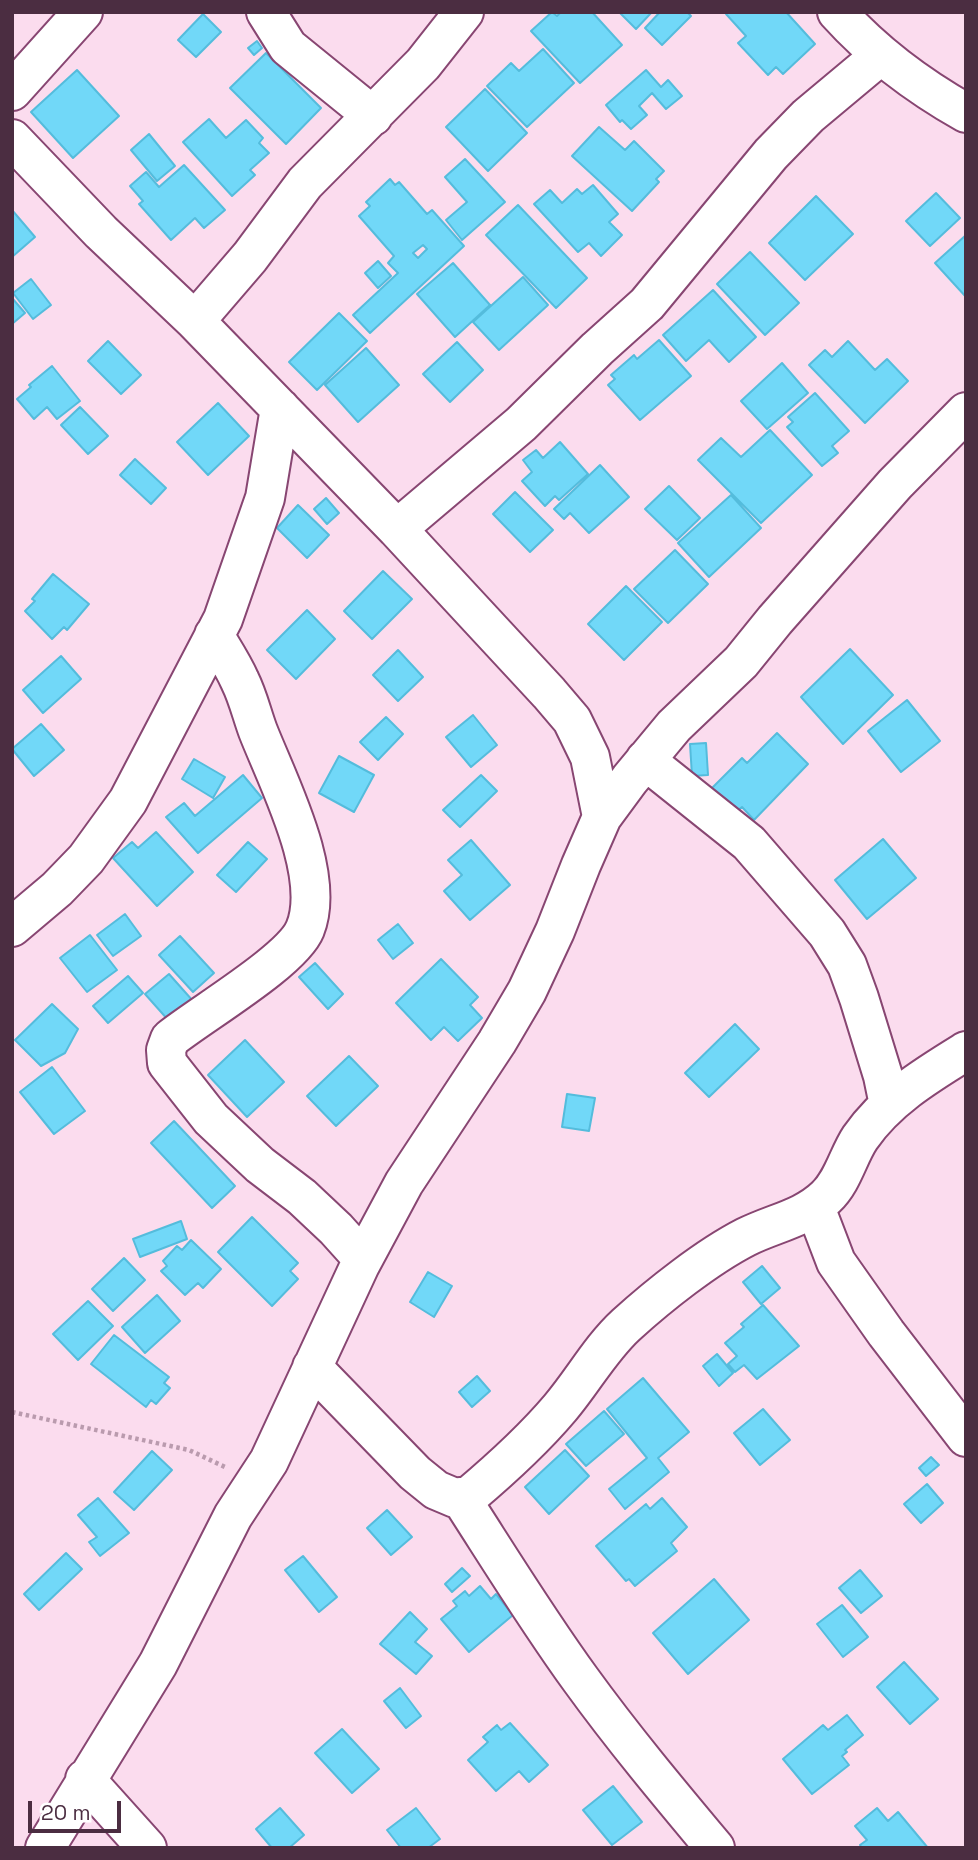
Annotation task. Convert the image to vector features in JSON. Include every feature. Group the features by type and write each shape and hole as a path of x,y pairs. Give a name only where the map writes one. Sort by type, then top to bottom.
{"street":[{"path":"12,91 83,12"},
{"path":"266,12 288,47 373,116"},
{"path":"195,321 250,257 305,183 423,64 464,12"},
{"path":"837,12 861,39 881,55 966,113"},
{"path":"397,528 521,424 647,304 771,154 808,116 881,55"},
{"path":"12,139 101,232 195,321 397,528 572,720 590,757 603,817"},
{"path":"12,928 57,889 86,859 128,800 223,619 265,498 280,408"},
{"path":"45,1848 158,1664 233,1517 258,1482 363,1259 404,1183 497,1042 527,991 603,817 674,726 741,663 775,620 895,484 966,412"},
{"path":"214,635 241,682 288,803 307,865 311,904 305,930 291,950 170,1039 166,1050 167,1063 211,1119 260,1165 311,1205 363,1259"},
{"path":"645,760 749,843 827,933 847,965 859,998 889,1105"},
{"path":"312,1367 436,1490 455,1498 469,1496 562,1406 589,1368 625,1326 679,1282 736,1243 767,1228 793,1220 815,1207 829,1194 855,1145 872,1121 902,1093 966,1051"},
{"path":"815,1207 836,1262 886,1333 966,1437"},
{"path":"460,1497 581,1680 649,1770 715,1848"},
{"path":"85,1779 147,1848"}],"path":[{"path":"12,1412 189,1450 258,1482"}],"building":[{"path":"552,12 557,16 561,12 592,12 622,45 580,83 531,31"},
{"path":"619,12 652,12 636,29"},
{"path":"660,12 687,12 691,16 662,45 645,28"},
{"path":"786,12 815,44 783,74 776,67 768,75 738,43 746,36 726,14"},
{"path":"203,14 221,32 196,57 178,40"},
{"path":"257,41 262,48 254,55 248,48"},
{"path":"543,49 574,83 527,127 487,86 511,63 519,71"},
{"path":"266,53 321,108 286,144 230,88"},
{"path":"77,70 119,116 73,158 31,112"},
{"path":"646,70 661,87 668,80 682,96 666,109 652,93 639,106 647,115 631,129 622,120 620,122 606,105"},
{"path":"485,89 527,133 488,171 446,127"},
{"path":"209,119 226,138 246,120 263,138 259,143 269,153 250,170 255,175 232,196 183,142"},
{"path":"599,127 625,150 634,141 664,171 656,179 659,182 632,211 572,156"},
{"path":"149,134 175,166 157,181 131,150"},
{"path":"465,159 505,202 462,240 446,220 467,202 445,177"},
{"path":"184,165 225,210 204,228 195,218 171,240 139,204 143,201 130,186 146,172 159,187"},
{"path":"390,179 395,185 399,182 427,214 432,210 464,246 370,333 353,315 398,273 388,263 394,256 359,216 370,206 366,202","holes":["423,245 427,249 418,258 413,253"]},
{"path":"593,185 618,214 609,222 622,235 601,256 589,243 578,252 534,204 550,190 562,203 577,189 582,194"},
{"path":"936,193 960,218 930,246 906,221"},
{"path":"816,196 853,234 805,280 769,243"},
{"path":"518,205 587,278 556,308 486,235"},
{"path":"12,210 35,237 12,257"},
{"path":"966,235 966,297 935,263"},
{"path":"750,252 799,303 765,335 717,284"},
{"path":"378,261 391,276 378,288 365,273"},
{"path":"453,263 490,305 455,337 417,294"},
{"path":"523,277 548,305 499,350 473,322"},
{"path":"31,279 51,305 33,319 13,293"},
{"path":"713,290 756,337 729,362 709,340 686,361 663,335"},
{"path":"12,298 25,313 12,324"},
{"path":"339,313 367,341 317,390 289,362"},
{"path":"659,340 691,376 640,420 608,385 615,379 611,375 634,355 637,359"},
{"path":"108,341 141,375 121,394 88,361"},
{"path":"848,341 875,370 887,359 908,381 865,423 809,365 825,350 832,357"},
{"path":"457,342 483,370 450,402 423,374"},
{"path":"366,348 399,385 358,422 325,385"},
{"path":"782,363 808,393 767,429 741,401"},
{"path":"52,366 80,401 57,419 47,407 34,419 17,399"},
{"path":"815,393 849,431 832,446 838,453 822,466 787,427 793,422 788,417"},
{"path":"218,403 249,436 208,475 177,442"},
{"path":"80,407 108,436 88,454 61,425"},
{"path":"770,430 812,475 761,523 698,460 721,438 741,457"},
{"path":"560,442 588,474 559,500 555,496 545,506 522,481 532,472 523,460 536,450 543,458"},
{"path":"135,459 166,488 151,504 120,475"},
{"path":"600,465 629,497 589,533 570,513 564,519 554,509"},
{"path":"669,486 700,518 677,540 645,509"},
{"path":"515,492 553,530 530,552 493,514"},
{"path":"731,495 761,528 709,577 678,543"},
{"path":"326,498 339,513 327,524 314,509"},
{"path":"298,505 329,535 307,558 277,528"},
{"path":"675,550 708,584 668,623 634,589"},
{"path":"383,571 412,599 372,639 344,611"},
{"path":"53,574 89,604 67,630 64,627 52,639 25,611"},
{"path":"626,586 662,622 624,660 588,624"},
{"path":"307,610 335,639 296,679 267,650"},
{"path":"850,649 893,695 843,744 801,697"},
{"path":"398,650 423,677 398,701 373,675"},
{"path":"61,656 81,679 43,713 23,690"},
{"path":"907,700 940,741 901,772 868,731"},
{"path":"473,715 497,745 471,767 446,737"},
{"path":"386,717 403,734 378,760 360,742"},
{"path":"41,724 64,750 34,776 12,749"},
{"path":"777,733 808,764 754,820 742,807 731,816 709,791 742,758 747,763"},
{"path":"706,743 708,775 692,776 690,744"},
{"path":"339,756 374,775 354,812 319,793"},
{"path":"194,759 225,777 213,798 182,779"},
{"path":"243,775 262,798 198,853 166,817 184,803 195,816"},
{"path":"481,775 497,791 460,827 443,810"},
{"path":"156,832 193,872 157,906 113,858 132,842 138,848"},
{"path":"883,839 916,878 867,919 835,880"},
{"path":"471,840 510,885 470,920 444,891 462,875 448,860"},
{"path":"248,842 267,859 236,892 217,875"},
{"path":"125,914 141,936 113,956 97,935"},
{"path":"398,924 413,943 393,959 378,940"},
{"path":"90,935 117,970 87,992 60,958"},
{"path":"180,936 214,973 193,992 159,955"},
{"path":"441,959 478,997 470,1005 482,1018 458,1041 444,1027 431,1040 396,1003"},
{"path":"315,963 343,994 328,1009 299,977"},
{"path":"169,974 193,1001 169,1021 145,994"},
{"path":"128,976 143,993 108,1023 93,1006"},
{"path":"52,1004 78,1029 65,1053 41,1066 15,1040"},
{"path":"735,1024 759,1049 709,1097 685,1073"},
{"path":"245,1040 284,1082 247,1117 208,1075"},
{"path":"349,1056 378,1086 336,1126 307,1096"},
{"path":"52,1067 85,1111 54,1134 20,1092"},
{"path":"567,1094 595,1098 589,1131 562,1127"},
{"path":"174,1121 235,1186 212,1208 151,1143"},
{"path":"252,1217 298,1263 290,1271 298,1279 272,1306 218,1252"},
{"path":"181,1221 187,1239 140,1257 133,1239"},
{"path":"191,1240 221,1269 203,1288 198,1283 185,1295 161,1271 167,1266 163,1261 177,1246 182,1250"},
{"path":"124,1258 145,1280 113,1311 92,1289"},
{"path":"762,1266 780,1288 761,1304 743,1282"},
{"path":"428,1272 452,1286 434,1317 410,1302"},
{"path":"157,1295 180,1321 145,1353 122,1327"},
{"path":"88,1301 113,1326 78,1360 53,1334"},
{"path":"763,1305 799,1346 757,1379 744,1365 735,1372 728,1364 737,1356 725,1343 744,1327 741,1324"},
{"path":"114,1335 169,1377 164,1383 170,1388 156,1404 151,1400 146,1407 91,1364"},
{"path":"717,1354 733,1373 719,1386 703,1366"},
{"path":"477,1376 490,1391 472,1407 459,1392"},
{"path":"643,1378 689,1432 658,1458 669,1472 625,1509 609,1489 647,1458 607,1409"},
{"path":"763,1409 790,1440 760,1465 734,1433"},
{"path":"604,1411 624,1434 586,1466 566,1444"},
{"path":"565,1450 589,1476 549,1514 525,1487"},
{"path":"152,1451 172,1470 134,1510 114,1492"},
{"path":"931,1457 939,1465 926,1476 919,1468"},
{"path":"927,1484 943,1503 921,1523 904,1504"},
{"path":"98,1498 129,1533 100,1556 89,1542 97,1537 78,1515"},
{"path":"662,1498 687,1527 671,1543 677,1551 635,1586 629,1579 626,1581 596,1546 646,1504 650,1509"},
{"path":"387,1510 412,1537 391,1555 367,1528"},
{"path":"66,1553 82,1569 39,1610 24,1594"},
{"path":"303,1556 337,1597 319,1612 285,1570"},
{"path":"462,1568 470,1576 452,1592 445,1584"},
{"path":"860,1570 882,1596 861,1613 839,1588"},
{"path":"714,1579 749,1620 688,1674 653,1633"},
{"path":"480,1586 491,1599 496,1594 513,1615 469,1652 441,1619 457,1606 453,1601 465,1591 469,1596"},
{"path":"842,1605 868,1637 843,1657 817,1624"},
{"path":"410,1612 427,1629 415,1642 432,1656 416,1674 380,1644"},
{"path":"904,1662 938,1699 910,1724 877,1687"},
{"path":"400,1688 421,1716 406,1728 384,1701"},
{"path":"847,1715 863,1735 845,1750 847,1752 842,1756 849,1765 812,1794 783,1759 823,1725 828,1730"},
{"path":"510,1723 548,1765 529,1782 519,1771 496,1791 468,1760 488,1742 483,1737 497,1725 501,1730"},
{"path":"342,1729 379,1769 352,1793 315,1753"},
{"path":"613,1786 642,1822 612,1845 583,1810"},
{"path":"280,1808 304,1835 289,1848 272,1848 256,1829"},
{"path":"416,1808 440,1839 428,1848 401,1848 387,1830"},
{"path":"877,1808 888,1821 898,1812 928,1848 862,1848 860,1845 867,1840 855,1826"}]}
